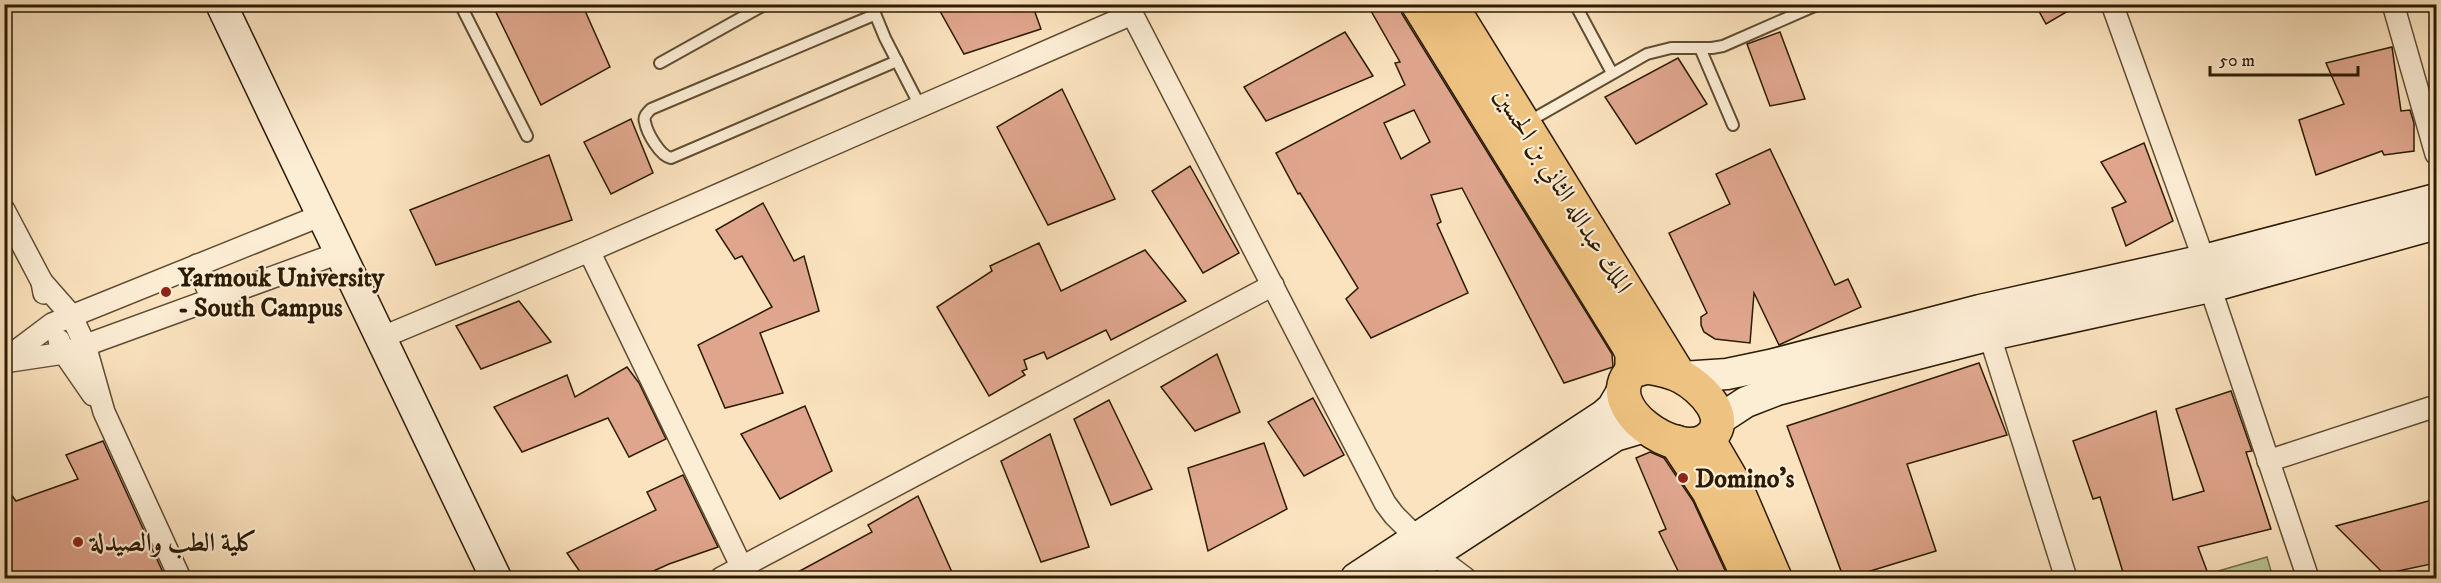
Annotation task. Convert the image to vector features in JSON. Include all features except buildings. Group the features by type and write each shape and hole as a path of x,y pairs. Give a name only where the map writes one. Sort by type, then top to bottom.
{"main road":[{"name":"الملك عبدالله الثاني بن الحسين","path":"1418,4 1628,345 1632,353 1627,381"},
{"name":"الملك عبدالله الثاني بن الحسين","path":"1450,4 1523,125 1681,376"},
{"path":"1701,434 1665,439 1645,427 1630,409 1627,381 1647,368 1659,369 1681,376 1710,401 1701,434 1709,492 1749,579"},
{"path":"1701,434 1736,487 1775,579"}],"street":[{"path":"221,4 339,253 383,338 496,579"},
{"path":"2112,4 2207,274 2308,579"},
{"path":"2393,4 2436,154"},
{"path":"383,338 589,251 920,106 1129,9 1385,503 1425,546 1465,579"},
{"path":"2207,274 2436,199"},
{"path":"4,210 42,282 71,315 85,345 104,412 180,579"},
{"path":"4,361 52,324 71,315 322,215"},
{"path":"1681,376 1727,374 1986,323 2436,224"},
{"path":"589,251 744,573"},
{"path":"4,361 64,353 339,253"},
{"path":"197,265 212,299"},
{"path":"42,282 52,324 64,353 104,412"},
{"path":"721,579 744,573 1273,285"},
{"path":"1701,434 1746,402 1761,395 1986,323"},
{"path":"1986,323 2066,579"},
{"path":"1397,579 1425,546 1604,415 1611,408 1627,381"},
{"path":"2268,461 2436,406"},
{"path":"1356,579 1425,546 1615,436 1645,427"}],"lane":[{"path":"460,4 527,136"},
{"path":"660,63 766,4"},
{"path":"1575,4 1611,73"},
{"path":"1523,125 1611,73 1658,50 1722,46 1819,4"},
{"path":"897,61 671,158 660,152 645,123 645,116 651,109 873,10 920,106"},
{"path":"1701,48 1733,125"}],"green space":[{"path":"2267,557 2273,578 2220,578 2218,571"}],"place":[{"name":"Yarmouk University - South Campus","path":"166,292"},
{"name":"Domino's","path":"1683,478"},
{"name":"كلية الطب والصيدلة","path":"78,542"}]}
